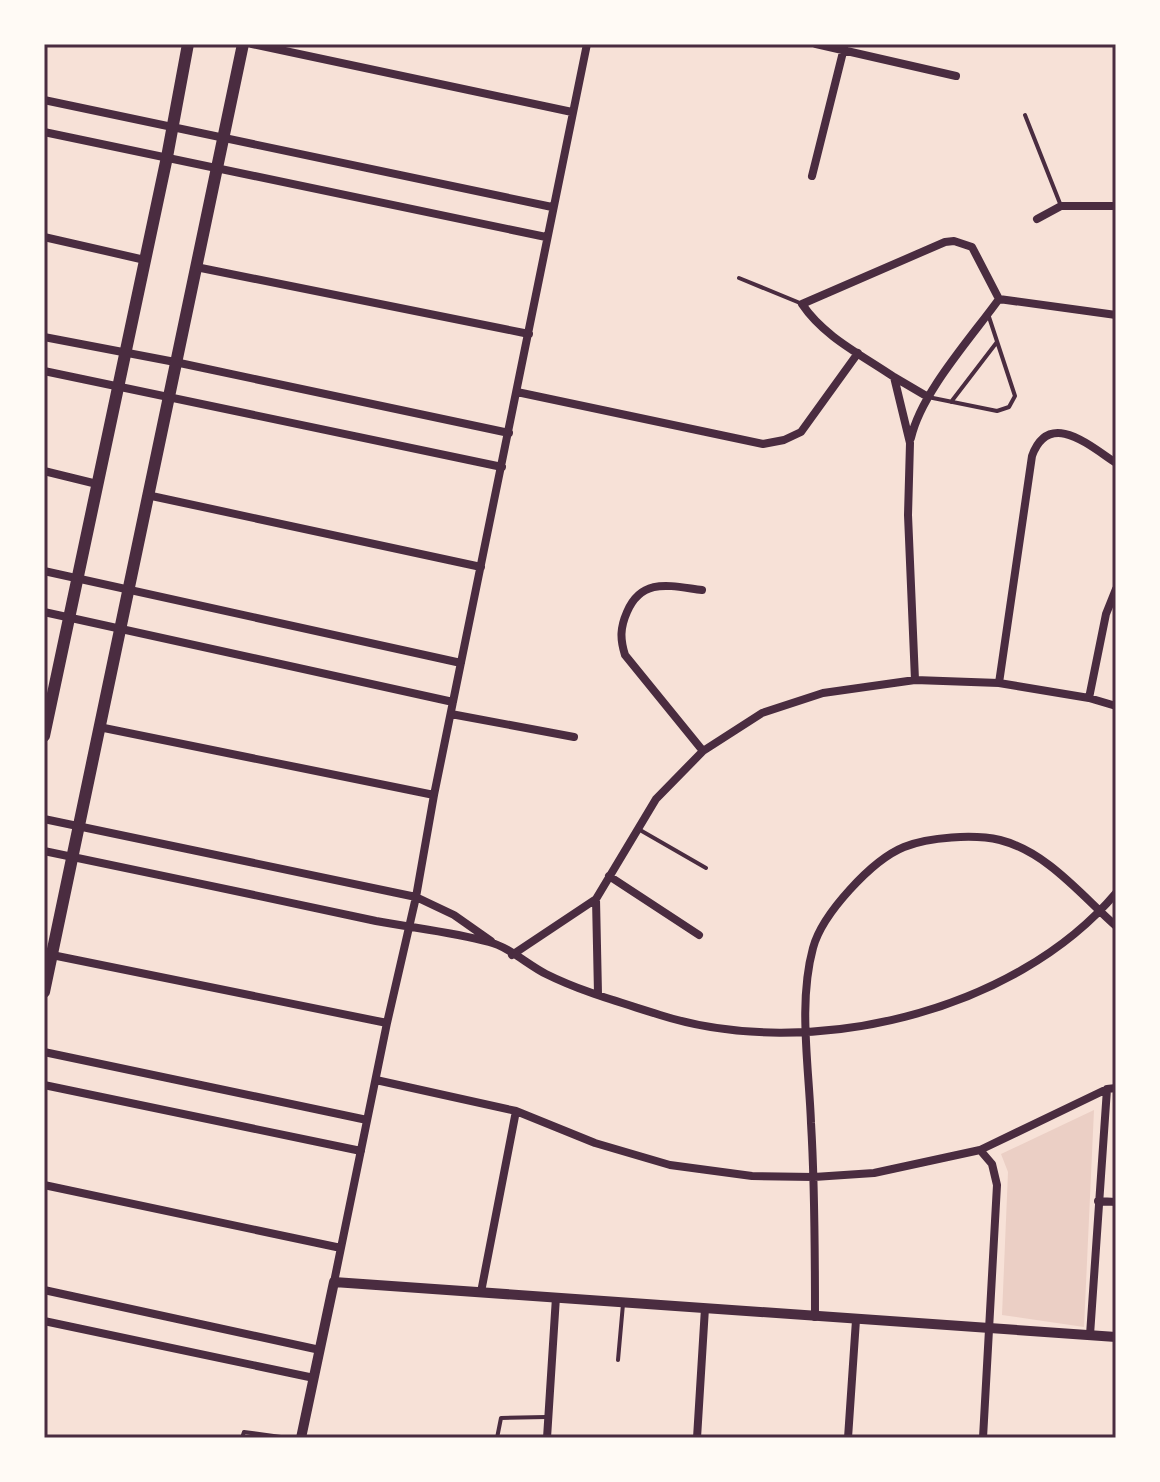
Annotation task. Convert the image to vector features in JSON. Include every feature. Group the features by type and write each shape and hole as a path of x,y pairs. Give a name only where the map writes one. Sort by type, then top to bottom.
{"main road":[{"path":"44,736 119,388 188,44"},
{"path":"44,992 243,44"}],"street":[{"path":"252,44 572,112"},
{"path":"301,1438 387,1023 410,928 434,795 587,44"},
{"path":"816,44 844,47 956,76"},
{"path":"812,176 844,47"},
{"path":"44,100 552,207"},
{"path":"44,132 546,237"},
{"path":"1037,219 1061,206 1116,206"},
{"path":"44,237 145,260"},
{"path":"928,397 858,353 811,318 802,304 945,242 972,247 999,299"},
{"path":"196,267 529,334"},
{"path":"999,299 1116,315"},
{"path":"915,680 908,515 910,443 914,424 928,397 999,299"},
{"path":"44,337 509,433"},
{"path":"517,392 763,444 784,440 801,432 858,353"},
{"path":"44,371 502,467"},
{"path":"894,377 910,443"},
{"path":"999,683 1036,445 1045,437 1059,433 1075,436 1116,463"},
{"path":"44,471 97,484"},
{"path":"147,495 481,567"},
{"path":"44,571 461,663"},
{"path":"702,590 667,585 642,589 631,603 621,625 620,640 625,655 703,751"},
{"path":"1089,698 1106,614 1116,589"},
{"path":"44,612 453,702"},
{"path":"512,955 596,899 656,799 703,751 762,713 823,693 915,680 999,683 1089,698 1116,706"},
{"path":"451,714 574,737"},
{"path":"99,727 434,795"},
{"path":"44,819 416,897 454,915 546,974 665,1016 740,1032 807,1034 913,1016 984,989 1038,961 1100,912 1116,893"},
{"path":"815,1317 814,1177 806,995 813,946 834,908 864,874 904,847 957,837 1001,840 1049,863 1116,926"},
{"path":"44,851 410,928 492,942"},
{"path":"609,876 699,935"},
{"path":"596,899 598,994"},
{"path":"52,955 387,1023"},
{"path":"44,1052 367,1120"},
{"path":"376,1080 516,1111 595,1143 670,1165 752,1176 814,1177 874,1173 980,1150 1112,1088"},
{"path":"44,1085 361,1151"},
{"path":"1090,1335 1098,1201 1112,1088"},
{"path":"481,1292 516,1111"},
{"path":"980,1150 992,1164 997,1185 983,1438"},
{"path":"44,1185 341,1248"},
{"path":"1098,1201 1116,1202"},
{"path":"334,1282 1116,1337"},
{"path":"44,1290 320,1350"},
{"path":"547,1438 556,1297"},
{"path":"697,1438 705,1308"},
{"path":"848,1438 856,1320"},
{"path":"44,1321 314,1378"}],"lane":[{"path":"1025,115 1061,206"},
{"path":"739,278 802,304"},
{"path":"928,397 997,411 1009,407 1015,396 988,315"},
{"path":"951,402 997,342"},
{"path":"638,829 706,868"},
{"path":"618,1360 623,1302"},
{"path":"497,1438 501,1418 548,1417"},
{"path":"242,1438 244,1432 288,1438"}],"shaded area":[{"path":"1094,1110 1084,1327 1002,1315 1008,1172 1001,1154"}]}
